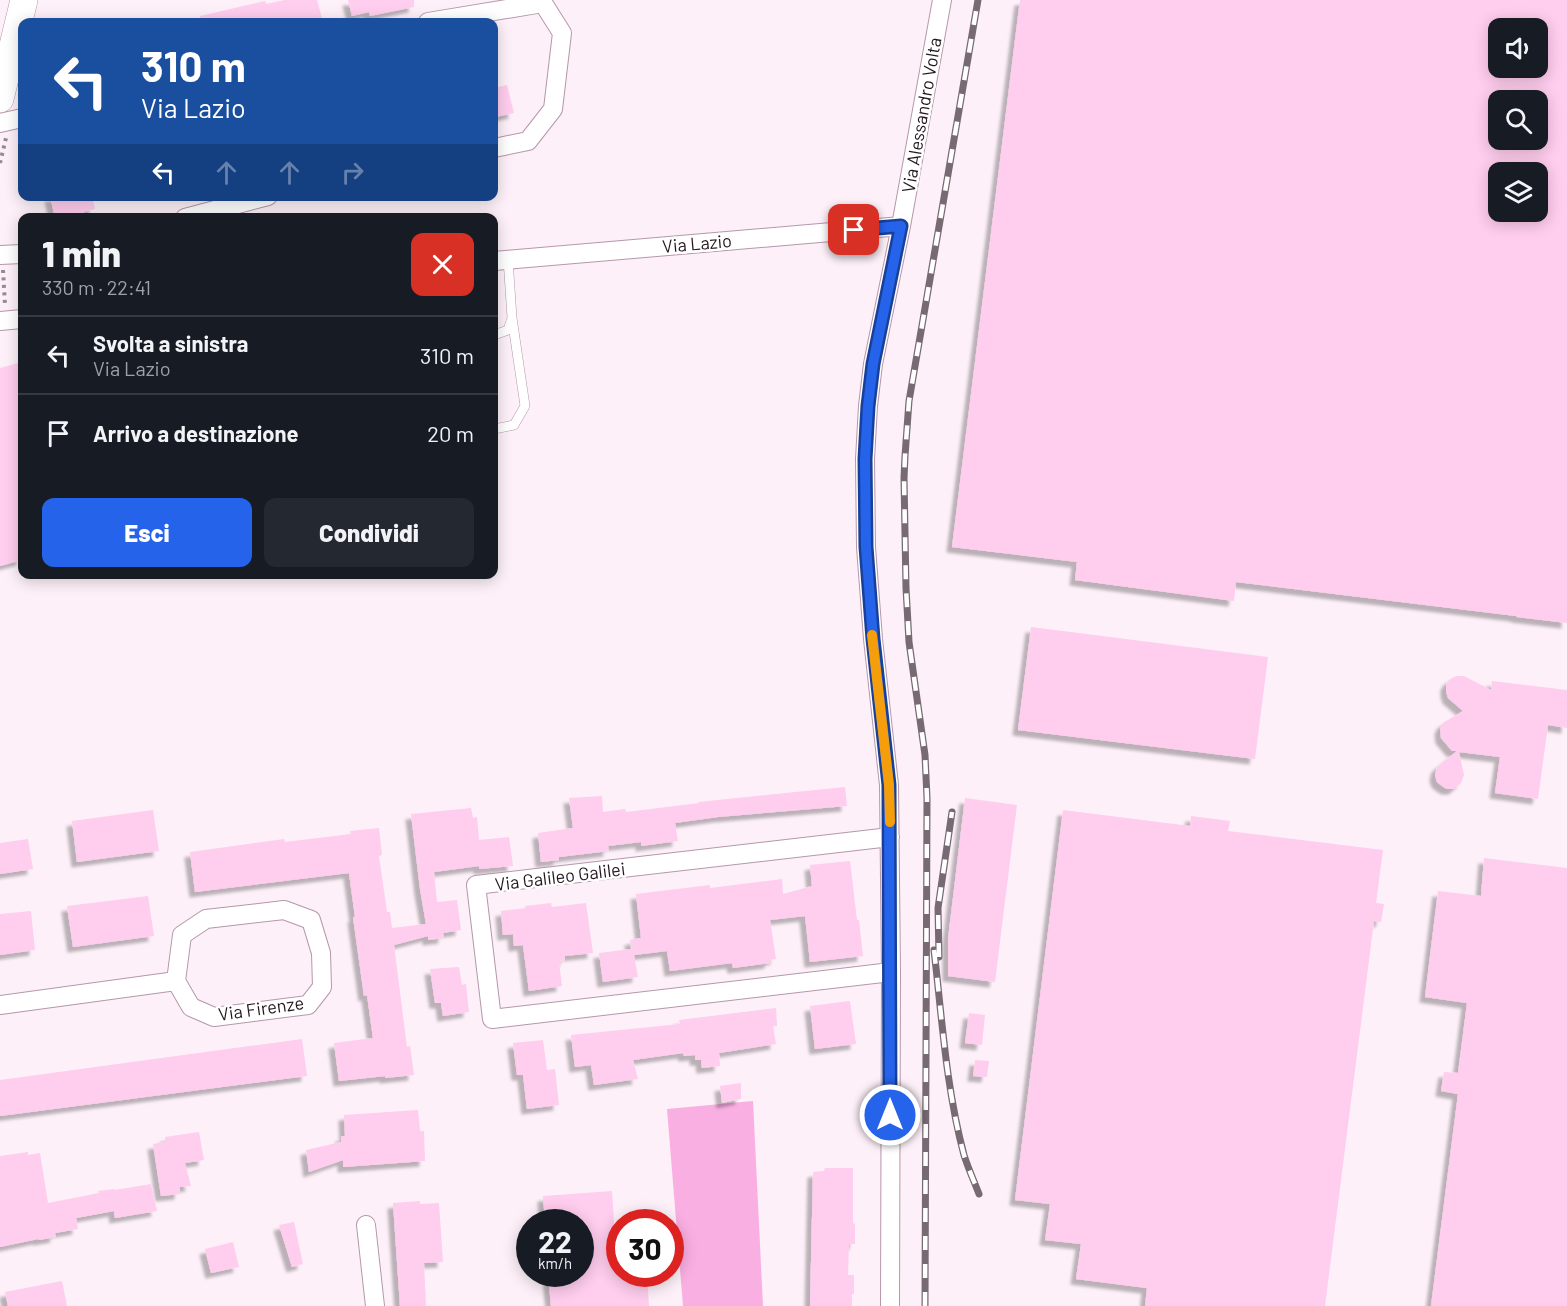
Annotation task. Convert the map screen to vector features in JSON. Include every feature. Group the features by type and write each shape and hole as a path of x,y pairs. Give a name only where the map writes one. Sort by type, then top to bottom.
{"main road":[{"path":"20,18 24,0"},
{"path":"0,99 18,25"}],"street":[{"name":"Via Alessandro Volta","path":"890,1306 889,785 873,639 868,570 865,459 873,364 901,226 942,0"},
{"path":"452,18 543,3 562,33 553,109 528,141 498,147"},
{"path":"3,130 18,121"},
{"path":"204,213 249,201"},
{"name":"Via Lazio","path":"501,260 901,226"},
{"path":"2,260 18,255"},
{"name":"Via Galileo Galilei","path":"890,837 476,885 492,1019 891,972"},
{"name":"Via Firenze","path":"284,910 311,920 321,953 322,987 308,1005 214,1017 191,1007 176,981 182,935 206,919 284,910"},
{"path":"0,1005 176,981"},
{"path":"366,1225 375,1306"}],"lane":[{"path":"498,428 514,425 525,406 501,260"},
{"path":"498,334 508,330 512,318"}],"path":[{"path":"0,164 3,130"},
{"path":"2,260 9,320"}],"shaded area":[{"path":"753,1101 763,1306 683,1306 684,1209 675,1209 667,1109"}],"building":[{"path":"285,0 317,0 322,18 200,18 200,16 265,1 266,4"},
{"path":"348,0 414,0 414,7 370,16 369,12 352,16"},
{"path":"1020,0 1567,0 1567,623 1236,582 1234,601 1075,580 1077,562 952,547"},
{"path":"507,85 514,113 498,117 498,87"},
{"path":"51,201 93,201 95,209 84,213 54,213"},
{"path":"18,363 18,561 0,566 0,368"},
{"path":"1031,627 1268,657 1255,759 1018,730"},
{"path":"1456,676 1464,676 1491,690 1492,681 1567,690 1567,728 1548,725 1538,799 1495,793 1500,757 1459,752 1464,775 1461,783 1454,789 1447,789 1437,782 1435,775 1437,767 1457,751 1452,751 1441,738 1440,729 1443,723 1463,711 1448,698 1446,691 1449,680"},
{"path":"845,787 847,806 675,823 678,841 641,846 641,842 608,846 609,851 559,857 559,860 541,862 538,833 573,828 569,798 602,796 603,812 625,809 626,812"},
{"path":"965,798 1017,805 995,982 948,976 948,939"},
{"path":"471,808 473,818 477,817 479,840 509,837 513,866 479,869 479,866 434,872 437,902 457,900 461,930 443,933 444,938 428,940 428,936 394,945 407,1047 410,1046 414,1075 339,1081 334,1043 373,1038 367,995 364,996 349,873 195,892 190,852 284,839 285,842 351,834 350,831 379,828 382,855 379,856 387,912 390,912 392,928 426,924 411,814"},
{"path":"153,810 159,851 77,862 72,821"},
{"path":"1063,810 1190,826 1191,816 1230,821 1228,831 1383,850 1376,903 1384,904 1381,922 1374,921 1325,1306 1145,1306 1147,1288 1076,1279 1081,1244 1045,1240 1050,1204 1015,1200"},
{"path":"28,839 33,869 0,874 0,843"},
{"path":"1484,858 1567,868 1567,1306 1431,1306 1458,1094 1441,1091 1444,1072 1458,1073 1467,1003 1425,997 1438,891 1481,896"},
{"path":"850,861 863,956 810,962 805,916 770,920 776,959 770,960 770,963 733,968 732,963 670,971 667,951 634,955 638,977 603,982 599,953 631,949 630,940 641,938 636,894 782,879 783,894 812,886 810,865"},
{"path":"148,896 154,936 73,947 67,906"},
{"path":"551,903 552,907 586,903 593,953 565,956 565,961 559,962 562,986 529,991 523,945 514,946 513,934 503,935 501,911"},
{"path":"31,911 35,950 0,955 0,914"},
{"path":"459,967 462,985 466,984 469,1012 443,1016 441,1003 435,1003 430,969"},
{"path":"850,1001 856,1044 815,1049 810,1006"},
{"path":"776,1008 777,1026 773,1026 776,1044 719,1053 720,1066 702,1068 701,1060 695,1060 695,1055 684,1056 683,1053 633,1060 638,1079 594,1085 591,1065 575,1067 571,1035 680,1024 679,1020"},
{"path":"969,1013 985,1015 982,1045 965,1043"},
{"path":"302,1039 307,1076 0,1116 0,1080"},
{"path":"543,1040 547,1070 555,1069 559,1105 527,1109 523,1075 517,1075 513,1043"},
{"path":"975,1060 989,1061 987,1077 973,1076"},
{"path":"741,1083 741,1099 722,1103 720,1086"},
{"path":"418,1110 420,1131 424,1131 425,1161 343,1167 343,1160 309,1172 306,1150 341,1142 341,1136 345,1136 344,1115"},
{"path":"199,1132 204,1160 185,1163 191,1186 180,1187 180,1194 161,1196 153,1144 165,1142 165,1137"},
{"path":"28,1152 28,1155 40,1153 48,1203 99,1193 98,1191 151,1184 157,1211 115,1218 114,1211 76,1218 78,1229 55,1233 56,1237 0,1247 0,1156"},
{"path":"825,1168 853,1168 855,1244 849,1244 848,1275 854,1275 852,1306 810,1306 813,1172 824,1171"},
{"path":"612,1191 613,1209 606,1209 606,1287 648,1287 649,1306 551,1306 549,1287 594,1287 594,1209 544,1209 543,1196"},
{"path":"420,1201 420,1204 439,1203 443,1262 424,1263 426,1306 400,1306 393,1203"},
{"path":"294,1222 303,1264 292,1267 279,1225"},
{"path":"233,1242 239,1267 211,1273 205,1249"},
{"path":"62,1281 67,1306 8,1306 5,1292"}],"railway":[{"path":"925,1306 927,798 925,755 909,642 904,478 909,401 978,0"},
{"path":"939,957 938,908 952,812"},
{"path":"934,950 953,1104 964,1155 979,1194"}],"slow traffic":[{"path":"872,635 889,785 890,822"}],"route":[{"path":"854,230 901,226 873,364 865,459 866,547 873,639 889,785 890,1115"}]}
